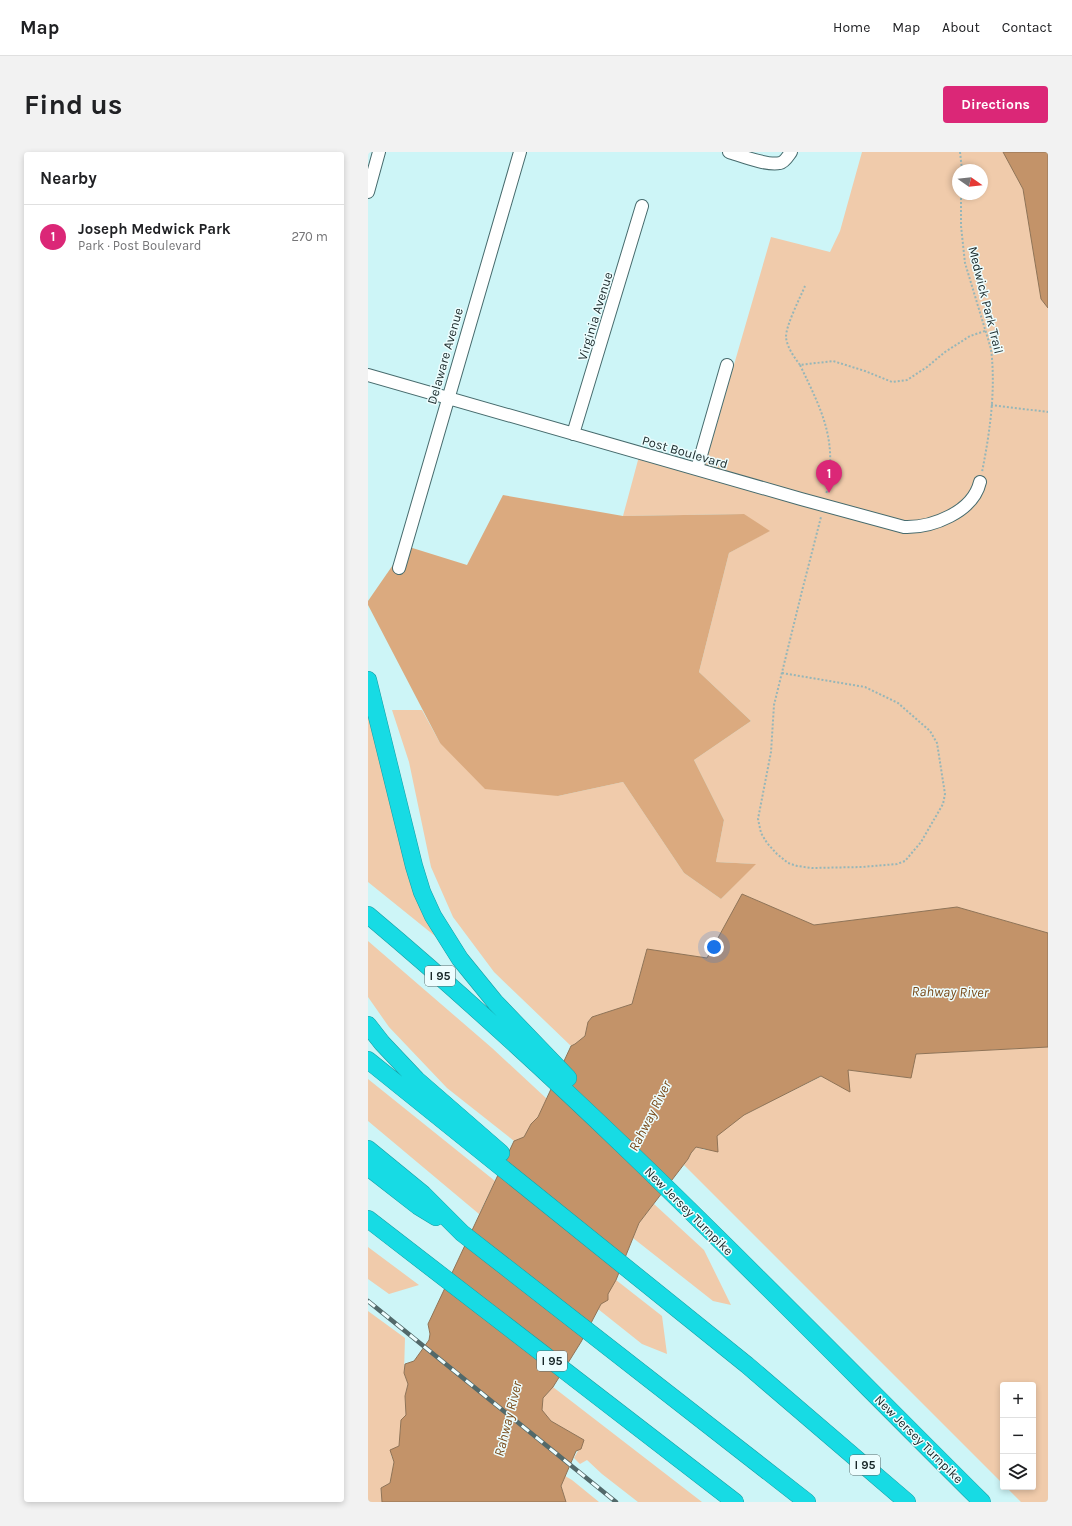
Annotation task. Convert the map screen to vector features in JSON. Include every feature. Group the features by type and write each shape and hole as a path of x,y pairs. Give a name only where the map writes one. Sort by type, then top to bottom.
{"highway":[{"path":"368,680 422,892 433,916 460,959 495,1002 514,1032"},
{"name":"I 95","path":"368,915 514,1032"},
{"path":"368,1025 382,1043 461,1126"},
{"name":"New Jersey Turnpike","path":"514,1032 708,1229 982,1502"},
{"path":"368,1060 461,1126"},
{"name":"I 95","path":"461,1126 667,1301 747,1365 907,1502"},
{"path":"368,1149 421,1200 806,1502"},
{"path":"368,1167 421,1200"},
{"name":"I 95","path":"368,1219 735,1502"}],"street":[{"path":"368,192 379,152"},
{"name":"Delaware Avenue","path":"399,568 447,398 520,152"},
{"path":"729,152 767,163 781,163 791,152"},
{"name":"Virginia Avenue","path":"573,434 642,206"},
{"path":"697,470 727,365"},
{"name":"Post Boulevard","path":"368,375 697,470 904,527 930,524 956,512 974,497 980,482"}],"path":[{"path":"960,152 961,164"},
{"name":"Medwick Park Trail","path":"961,200 961,226 966,263 991,349 992,360 991,405 986,454 980,482"},
{"path":"782,673 865,687 898,703 930,731 937,743 945,794 943,804 921,842 905,861 897,864 862,867 812,868 797,866 788,863 767,843 761,833 758,819 771,752 774,705 829,481 830,446 827,428 800,365 792,353 786,338 787,329 805,286"},
{"path":"800,365 833,361 865,371 892,382 907,380 970,336 986,331"},
{"path":"991,405 1048,412"}],"shaded area":[{"path":"862,152 1003,152 1023,189 1041,299 1048,308 1048,933 957,907 814,925 742,894 707,958 647,949 632,1004 592,1017 588,1022 585,1036 571,1046 494,972 453,917 431,867 409,762 392,710 422,710 440,743 558,796 623,782 684,873 721,899 755,864 716,862 724,820 694,760 751,721 699,672 729,553 769,531 743,514 623,516 641,449 704,468 771,237 830,252 840,231"},
{"path":"503,495 623,516 744,514 770,531 729,553 699,672 751,721 694,760 724,820 716,862 756,864 721,899 684,873 623,782 558,796 485,789 440,743 368,605 368,601 406,546 467,565"},
{"path":"368,699 424,906 435,936 368,882"},
{"path":"368,941 492,1048 547,1099 538,1117 531,1124 524,1137 514,1141 447,1088 389,1027 368,997"},
{"path":"1048,1047 1048,1502 1021,1502 1009,1490 1036,1490 1036,1382 1000,1382 1000,1481 684,1165 696,1147 705,1150 718,1147 716,1136 744,1115 822,1076 849,1091 847,1070 910,1078 916,1054"},
{"path":"368,1079 495,1181 479,1214 368,1121"},
{"path":"654,1204 704,1250 731,1305 713,1301 633,1238 639,1223"},
{"path":"368,1247 419,1285 389,1294 368,1279"},
{"path":"616,1280 662,1316 667,1354 642,1344 598,1309"},
{"path":"368,1311 405,1338 404,1373 408,1384 405,1396 406,1415 401,1420 399,1446 391,1455 394,1462 390,1483 381,1488 382,1502 368,1502"},
{"path":"553,1387 702,1502 638,1502 602,1474 587,1460 580,1464 574,1458 584,1440 551,1421 541,1410 543,1398"},
{"path":"565,1476 599,1502 566,1502 561,1486"}],"water":[{"path":"1003,152 1048,152 1048,308 1041,299 1023,189"},
{"name":"Rahway River","path":"742,894 814,925 957,907 1048,933 1048,1047 916,1054 911,1078 848,1070 850,1092 821,1076 744,1115 717,1136 718,1152 696,1147 639,1223 616,1280 608,1294 608,1300 601,1304 581,1342 553,1387 543,1398 542,1410 551,1421 584,1440 581,1449 576,1451 561,1486 566,1502 382,1502 381,1488 390,1483 394,1462 390,1450 399,1446 401,1420 406,1415 405,1396 408,1384 404,1373 405,1364 414,1361 429,1340 430,1334 428,1324 514,1141 524,1137 531,1124 538,1117 571,1046 585,1036 588,1022 592,1017 632,1004 647,949 707,958"}],"railway":[{"path":"368,1301 616,1502"}],"place":[{"name":"Joseph Medwick Park","path":"829,493"}]}
